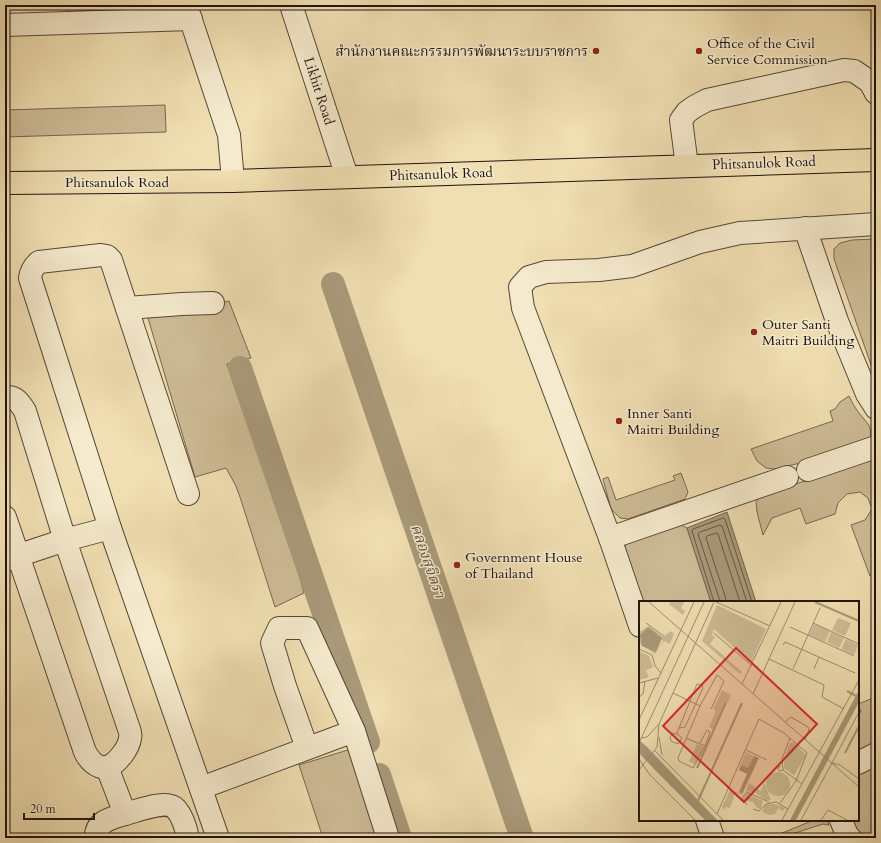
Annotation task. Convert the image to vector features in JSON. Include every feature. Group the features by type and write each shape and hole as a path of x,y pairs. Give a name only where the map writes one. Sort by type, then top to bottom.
{"main road":[{"name":"Phitsanulok Road","path":"5,183 233,181 876,160"}],"street":[{"name":"Likhit Road","path":"291,5 348,177"},
{"path":"5,25 188,12 229,135 233,181"},
{"path":"687,166 681,120 687,112 707,100 844,70 854,71 870,82 876,93"},
{"path":"639,623 610,538 523,308 520,287 529,277 546,272 599,270 632,266 700,242 740,233 876,224"},
{"path":"805,228 837,321 867,394 876,408"},
{"path":"188,494 111,260 106,256 101,255 39,262 31,271 30,278 110,528 218,838"},
{"path":"127,308 213,303"},
{"path":"5,398 15,398 20,403 24,411 65,540 130,732 128,746 122,755 107,767 93,764 85,752 12,558 5,517"},
{"path":"808,470 876,448"},
{"path":"610,538 787,477"},
{"path":"12,558 65,540 110,528"},
{"path":"307,748 285,686 272,643 279,628 307,628 354,731 388,838"},
{"path":"201,788 354,731"},
{"path":"859,762 876,754"},
{"path":"107,767 125,814"},
{"path":"96,838 95,833 100,824 107,820 160,805 169,805 176,808 183,821 188,838"},
{"path":"707,821 713,838"},
{"path":"841,821 847,835 850,838"}],"shaded area":[{"path":"65,5 153,5 67,12"},
{"path":"165,105 166,132 5,137 5,110"},
{"path":"876,239 876,379 834,259 834,249 840,243 852,240"},
{"path":"229,301 251,358 227,364 284,520 304,593 275,607 241,500 236,486 226,468 195,477 148,318"},
{"path":"849,396 856,409 870,427 870,439 805,462 774,469 766,468 757,461 751,449 833,421 830,411 835,409 840,402"},
{"path":"870,459 876,461 876,574 870,576 851,525 865,520 872,509 868,498 860,492 847,494 838,503 835,514 806,524 800,508 772,518 763,535 756,502 760,496"},
{"path":"681,473 688,492 685,499 628,519 620,518 611,509 603,479 608,477 616,500 675,480 673,476"},
{"path":"681,525 687,528 711,601 641,601 623,553 626,543"},
{"path":"876,697 876,743 859,751 859,713 861,712 859,704"},
{"path":"351,749 381,838 323,838 299,765"},
{"path":"876,766 876,836 865,838 857,836 850,821 859,821 859,774"},
{"path":"812,821 827,821 829,825 823,824 786,836 785,838 770,838"}],"water":[{"path":"727,512 756,601 711,601 687,528"}],"waterway":[{"name":"คลองสุจิตรา","path":"333,284 522,838"},
{"path":"240,368 368,742"},
{"path":"379,775 400,838"}],"place":[{"name":"สำนักงานคณะกรรมการพัฒนาระบบราชการ","path":"596,51"},
{"name":"Office of the Civil Service Commission","path":"699,51"},
{"name":"Outer Santi Maitri Building","path":"754,332"},
{"name":"Inner Santi Maitri Building","path":"619,421"},
{"name":"Government House of Thailand","path":"457,565"}]}
